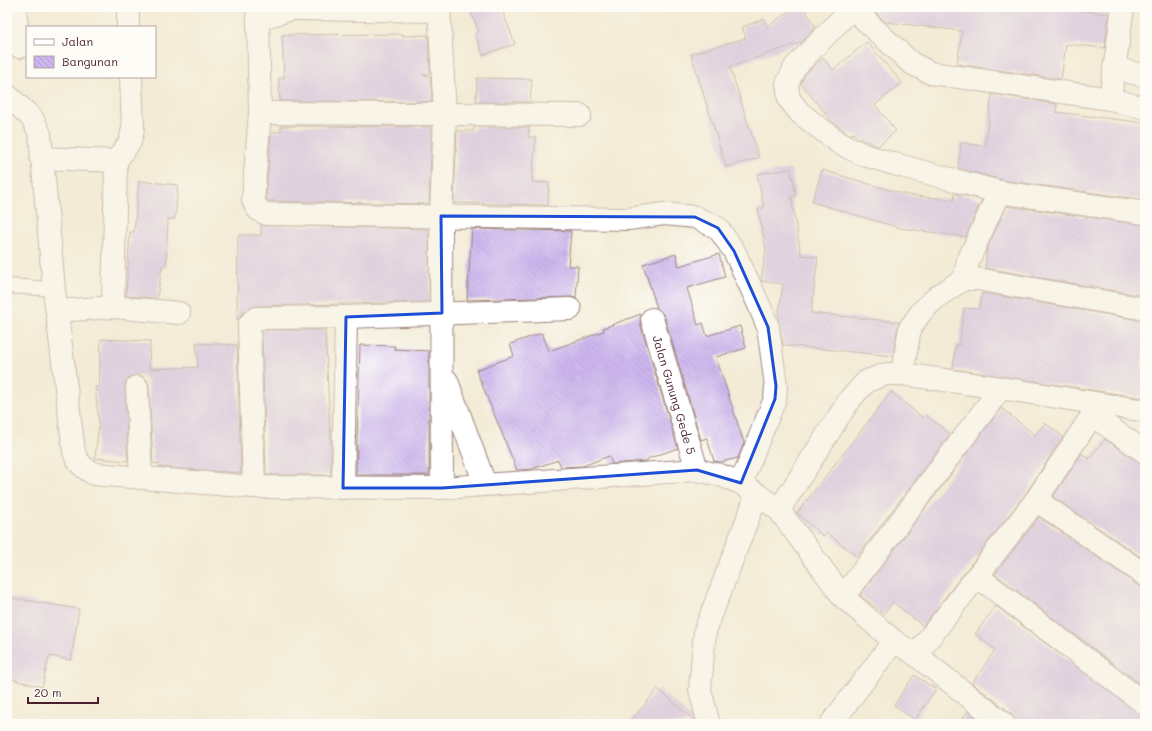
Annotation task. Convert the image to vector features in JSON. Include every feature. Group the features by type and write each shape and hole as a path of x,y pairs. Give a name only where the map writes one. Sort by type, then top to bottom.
{"street":[{"path":"15,7 19,47"},
{"path":"128,7 128,26"},
{"path":"1145,108 1110,99 931,73 911,63 852,7 795,67 787,84 787,92 793,106 800,113 839,143 864,155 999,192 1145,213"},
{"path":"1110,99 1123,7"},
{"path":"442,488 442,313 440,216 445,116 439,9 298,8 258,13 260,113 253,199 255,206 260,211 267,214 440,216 628,219 664,214 695,217 718,228 734,251 768,327 776,386 775,399 749,489 705,631 700,690 709,724"},
{"path":"1114,68 1145,76"},
{"path":"113,307 116,161 130,142 133,129 131,78"},
{"path":"7,95 32,118 40,134 54,289 58,311 74,452 77,462 94,474 254,487 343,488 442,488 697,470 720,475 749,489 778,510 844,597 894,641 916,655 1004,724"},
{"path":"260,113 445,116 580,115"},
{"path":"41,158 116,161"},
{"path":"964,279 968,261 999,192"},
{"path":"902,374 910,328 928,304 964,279 976,279 1145,309"},
{"path":"58,311 113,307 179,313"},
{"path":"254,487 249,325 252,320 256,318 346,317 570,309"},
{"path":"343,488 346,317"},
{"name":"Jalan Gunung Gede 5","path":"652,319 697,470"},
{"path":"442,367 484,484"},
{"path":"778,510 850,399 867,381 886,374 902,374 1001,388 1096,410 1145,411"},
{"path":"137,387 141,478"},
{"path":"844,597 1001,388"},
{"path":"1096,410 1145,452"},
{"path":"916,655 1036,500 1096,410"},
{"path":"1036,500 1145,576"},
{"path":"977,576 1145,704"},
{"path":"831,724 894,641"}],"lane":[{"path":"7,286 54,289"}],"highlighted area":[{"path":"441,216 695,217 718,228 734,251 768,327 776,386 775,399 741,483 697,470 442,488 343,488 346,317 442,313"}],"building":[{"path":"469,7 501,7 515,44 483,55 475,33 479,32"},
{"path":"795,7 803,7 816,27 802,42 730,67 759,158 726,167 691,54 746,38 742,27 764,19 767,27"},
{"path":"869,7 1050,7 1109,14 1105,48 1066,44 1061,79 957,64 962,31 886,22"},
{"path":"403,34 403,36 428,35 430,73 423,75 430,76 432,102 280,101 279,78 284,78 282,35"},
{"path":"867,42 902,83 875,105 896,131 878,146 858,138 853,133 851,135 832,121 801,84 805,74 823,58 833,70"},
{"path":"477,78 532,79 530,102 476,102"},
{"path":"992,94 1057,104 1056,112 1145,123 1140,169 1145,170 1145,200 1002,180 958,168 961,143 985,146"},
{"path":"281,126 432,127 429,204 268,201 266,198 271,132 281,132"},
{"path":"474,127 529,127 528,137 536,137 532,182 549,183 548,205 454,203 457,131 474,131"},
{"path":"791,169 796,197 791,196 801,255 818,257 811,313 899,322 893,356 783,345 778,319 783,284 761,281 766,249 758,209 764,208 757,174"},
{"path":"822,170 907,195 954,200 955,193 982,200 965,237 900,228 812,202"},
{"path":"139,181 178,185 175,219 168,219 166,266 162,266 157,298 126,296 130,232 134,232"},
{"path":"1007,206 1145,225 1145,296 985,268 987,248"},
{"path":"261,225 429,229 429,302 256,306 244,311 237,320 238,235 261,235"},
{"path":"472,229 571,231 568,266 578,266 576,298 467,300"},
{"path":"676,254 679,266 719,254 725,277 687,288 698,325 703,323 707,336 740,326 746,348 716,357 744,443 738,458 721,462 714,461 707,438 701,440 664,315 657,308 643,264"},
{"path":"982,293 1145,321 1145,342 1141,370 1145,370 1145,398 953,369 956,344 959,345 964,308 979,309"},
{"path":"641,314 640,323 678,448 647,459 647,461 612,464 609,456 583,466 561,467 558,460 532,469 517,470 476,370 514,356 510,344 542,333 549,351 604,331 603,328"},
{"path":"262,330 325,330 331,475 266,475"},
{"path":"101,339 150,341 149,369 198,367 196,343 237,345 241,473 159,467 159,464 153,463 149,386 147,380 142,376 137,375 130,377 126,382 125,387 128,461 95,458 99,424 95,387 99,387"},
{"path":"360,345 395,346 394,349 429,351 429,475 356,475"},
{"path":"891,392 923,418 926,415 950,434 857,557 826,532 823,536 797,513"},
{"path":"1001,408 1035,435 1045,423 1063,437 1026,493 923,626 893,602 884,614 860,595"},
{"path":"1105,439 1145,466 1145,560 1053,497 1082,453 1089,459"},
{"path":"1039,517 1138,585 1145,587 1145,678 1140,684 995,574"},
{"path":"7,597 79,609 71,660 49,656 42,687 7,678"},
{"path":"996,606 1145,718 1145,724 1016,724 1012,714 972,683 995,650 975,634"},
{"path":"914,675 936,689 915,720 894,705"},
{"path":"658,689 695,721 696,724 628,724"},
{"path":"968,711 984,724 959,724"}]}
